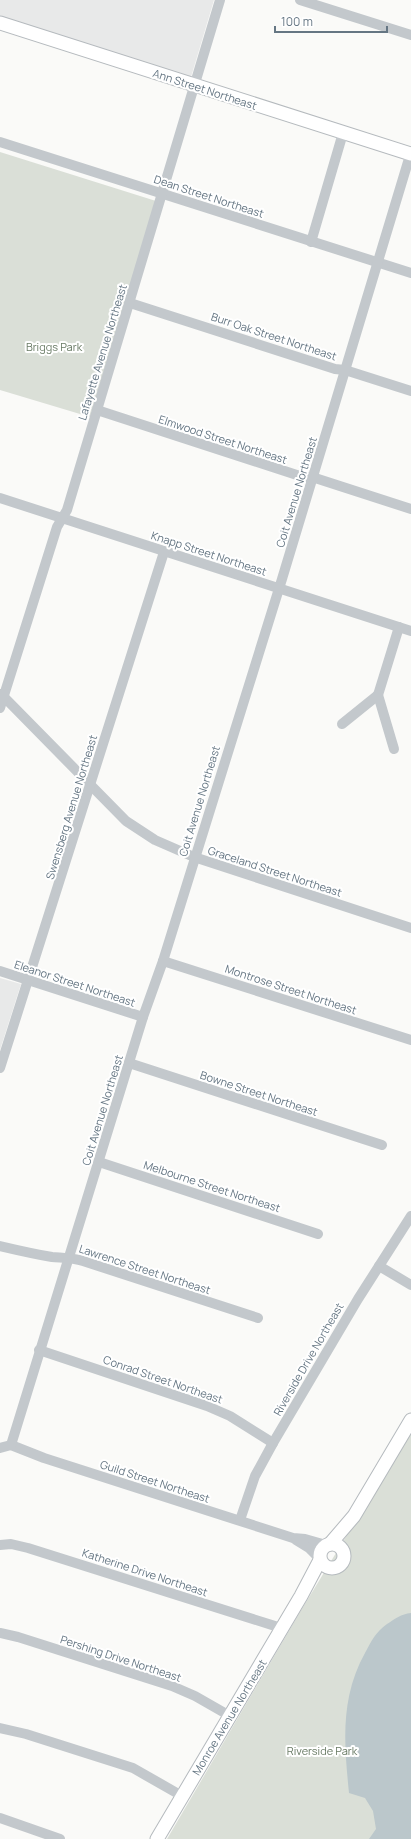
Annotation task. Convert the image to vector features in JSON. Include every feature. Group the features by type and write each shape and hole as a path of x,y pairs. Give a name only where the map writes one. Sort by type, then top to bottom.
{"main road":[{"name":"Ann Street Northeast","path":"0,23 343,133 411,153"},
{"path":"354,1516 343,1551 344,1557 341,1564 332,1569 325,1567 320,1559 321,1551 354,1516 411,1420"},
{"path":"328,1545 337,1546 343,1551"},
{"name":"Monroe Avenue Northeast","path":"157,1839 301,1596 320,1559"},
{"name":"Monroe Avenue Northeast","path":"301,1596 321,1576 332,1569"}],"street":[{"name":"Lafayette Avenue Northeast","path":"0,708 2,695 57,527 67,510 220,0"},
{"path":"300,0 411,35"},
{"path":"311,242 343,133"},
{"name":"Dean Street Northeast","path":"0,142 411,273"},
{"name":"Coit Avenue Northeast","path":"11,1445 39,1350 99,1162 143,1017 163,961 194,857 279,589 411,153"},
{"name":"Burr Oak Street Northeast","path":"130,303 335,369 345,370 411,391"},
{"name":"Elmwood Street Northeast","path":"97,410 303,477 312,477 411,509"},
{"name":"Knapp Street Northeast","path":"0,498 411,631"},
{"name":"Swensberg Avenue Northeast","path":"0,1068 164,552"},
{"path":"394,749 378,696 399,627"},
{"name":"Graceland Street Northeast","path":"2,695 131,825 155,840 194,857 411,928"},
{"path":"342,724 378,696"},
{"name":"Montrose Street Northeast","path":"163,961 411,1040"},
{"name":"Eleanor Street Northeast","path":"0,971 143,1017"},
{"name":"Bowne Street Northeast","path":"129,1063 382,1145"},
{"name":"Melbourne Street Northeast","path":"99,1162 318,1234"},
{"name":"Riverside Drive Northeast","path":"240,1520 252,1483 273,1443 379,1266 411,1216"},
{"name":"Lawrence Street Northeast","path":"0,1246 55,1257 69,1257 258,1318"},
{"path":"379,1266 411,1285"},
{"name":"Conrad Street Northeast","path":"39,1350 207,1406 230,1416 273,1443"},
{"path":"0,1448 11,1445"},
{"name":"Guild Street Northeast","path":"11,1445 44,1458 293,1538 309,1548 320,1559"},
{"name":"Guild Street Northeast","path":"293,1538 305,1539 328,1545"},
{"name":"Katherine Drive Northeast","path":"0,1545 11,1544 46,1554 275,1626 281,1630"},
{"name":"Pershing Drive Northeast","path":"0,1633 18,1637 172,1686 195,1696 230,1716"},
{"path":"0,1728 26,1734 133,1768 182,1796"},
{"path":"0,1818 60,1839"}],"shaded area":[{"path":"0,0 214,0 191,77 0,17"},
{"path":"0,978 21,984 0,1050"},
{"path":"411,1613 411,1839 369,1839 376,1829 373,1811 365,1798 349,1793 345,1739 351,1687 365,1653 379,1630 395,1619"}],"green space":[{"name":"Briggs Park","path":"0,152 156,201 90,417 0,390"},
{"name":"Riverside Park","path":"411,1430 411,1839 167,1839 300,1612"}]}
